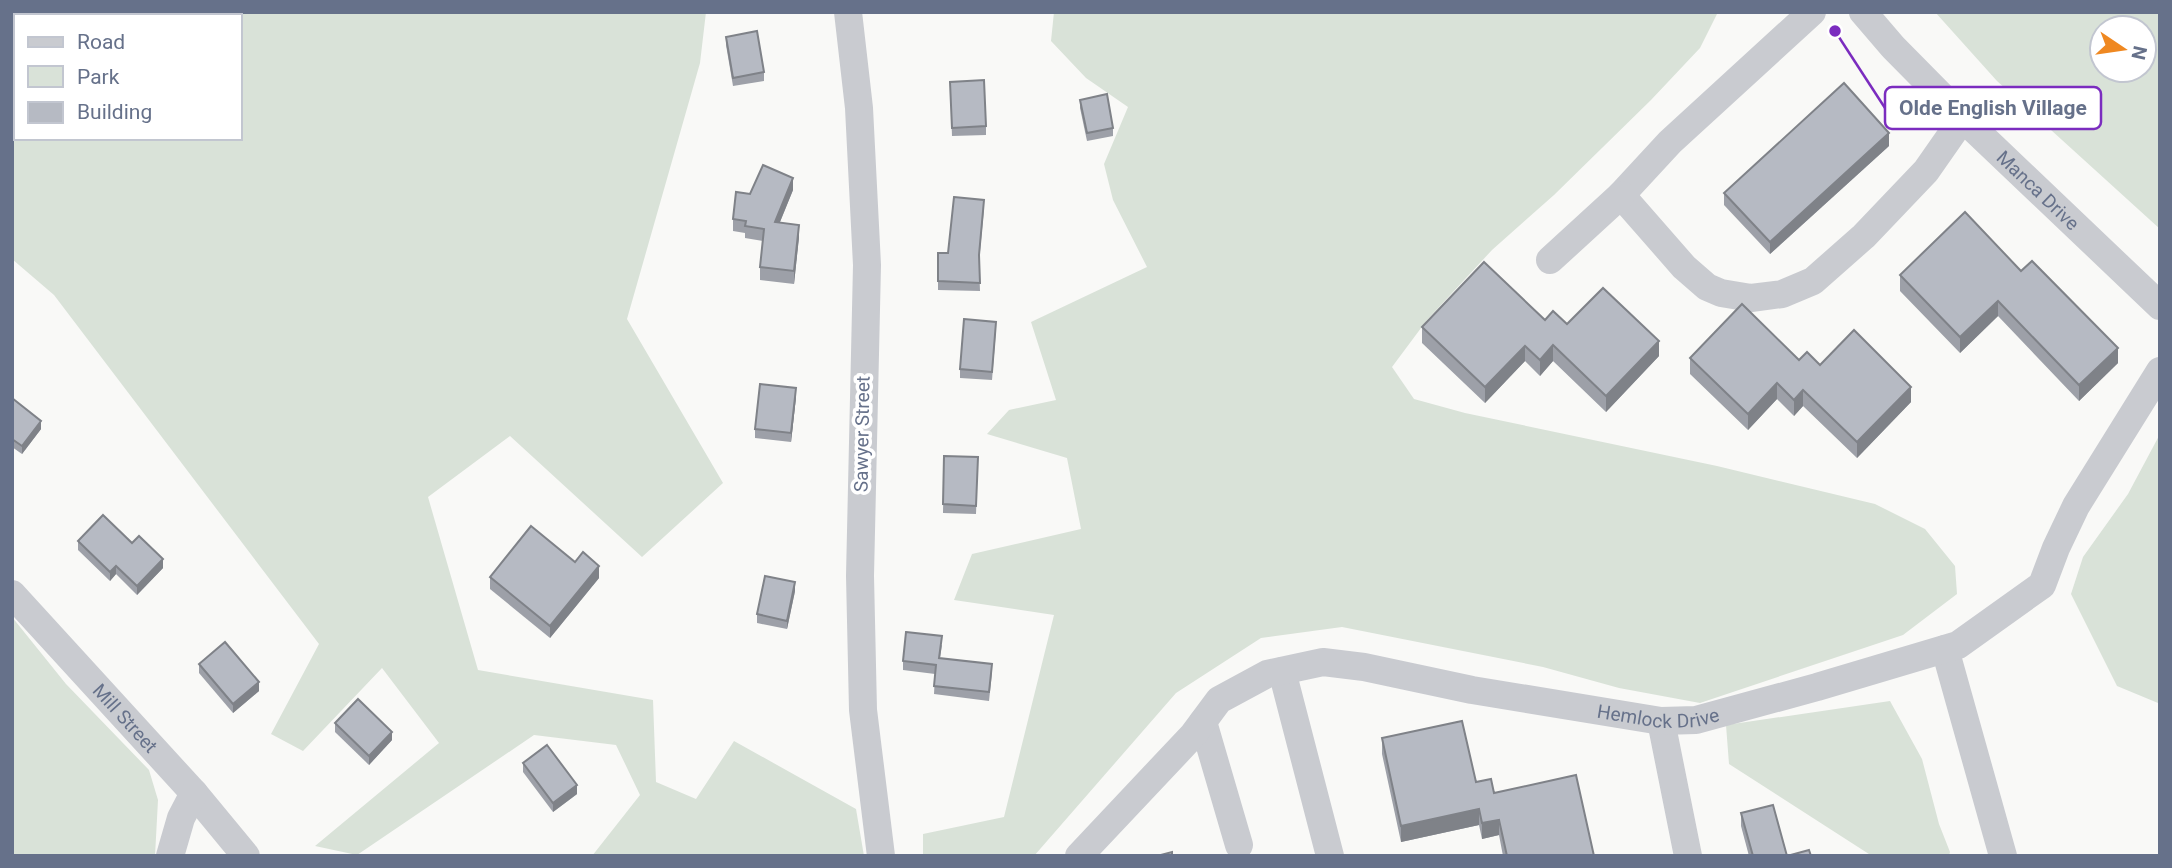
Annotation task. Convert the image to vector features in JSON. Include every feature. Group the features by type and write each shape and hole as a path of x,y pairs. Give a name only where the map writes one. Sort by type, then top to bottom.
{"street":[{"name":"Sawyer Street","path":"848,12 859,108 867,265 860,576 863,710 881,856"},
{"path":"1550,260 1621,195 1670,142 1812,12"},
{"name":"Manca Drive","path":"1863,12 1893,47 1963,118 2160,306"},
{"path":"1621,195 1684,267 1707,287 1736,297 1774,296 1813,281 1839,260 1926,171 1963,118"},
{"name":"Hemlock Drive","path":"1079,856 1203,722 1219,700 1268,674 1323,662 1661,721 1696,720 1958,645 2042,585 2056,548 2083,495 2160,371"},
{"name":"Mill Street","path":"12,594 194,793 246,856"},
{"path":"1945,649 2003,856"},
{"path":"1282,671 1330,856"},
{"path":"1661,721 1688,856"},
{"path":"1203,722 1239,845"},
{"path":"170,856 181,818 194,793"}],"green space":[{"path":"12,12 706,12 700,63 627,319 723,483 642,557 510,436 428,497 478,670 653,700 656,782 696,799 734,741 856,809 864,856 592,856 640,795 616,745 534,735 357,855 315,846 439,743 382,668 303,751 271,734 319,644 54,295 12,259"},
{"path":"1054,12 1718,12 1700,48 1554,195 1492,250 1427,320 1392,367 1414,399 1465,413 1717,466 1875,504 1925,529 1955,566 1957,594 1903,635 1700,703 1619,688 1543,667 1342,627 1261,638 1176,693 1034,856 923,856 923,834 1004,817 1054,615 954,600 972,554 1081,529 1067,458 987,434 1009,410 1056,400 1031,322 1147,267 1113,200 1104,164 1128,107 1086,78 1051,41"},
{"path":"1935,12 2160,12 2160,229 1997,81"},
{"path":"2160,434 2158,703 2117,686 2071,594 2083,557 2128,494"},
{"path":"12,617 66,684 149,770 158,800 155,856 12,856"},
{"path":"1890,701 1922,759 1949,856 1872,856 1729,764 1726,725"}],"building":[{"path":"757,31 764,72 733,78 726,37"},
{"path":"984,80 986,126 952,128 950,82"},
{"path":"1844,83 1889,133 1770,242 1724,193"},
{"path":"1107,94 1113,128 1087,133 1080,100"},
{"path":"763,165 793,178 775,222 799,225 794,271 760,267 764,229 745,226 746,221 733,219 736,192 750,194"},
{"path":"954,197 984,200 979,255 980,283 938,281 938,253 948,253"},
{"path":"1965,212 2021,271 2032,261 2118,348 2079,385 1998,301 1960,337 1900,275"},
{"path":"1484,262 1545,320 1553,311 1567,324 1603,288 1659,341 1606,396 1553,345 1540,360 1525,346 1485,387 1422,327"},
{"path":"1742,304 1799,360 1807,352 1820,365 1854,330 1911,387 1857,442 1803,390 1794,400 1777,383 1748,414 1690,358"},
{"path":"964,319 996,322 992,372 960,369"},
{"path":"760,384 796,388 791,433 755,429"},
{"path":"12,398 41,421 22,446 12,439"},
{"path":"944,456 978,457 976,506 943,504"},
{"path":"103,515 132,543 139,536 163,559 137,586 116,566 110,572 78,541"},
{"path":"531,526 575,562 583,552 599,566 550,626 490,577"},
{"path":"765,576 795,582 787,621 757,614"},
{"path":"906,632 942,636 939,658 992,664 989,692 934,686 936,665 903,661"},
{"path":"225,642 259,682 233,704 199,664"},
{"path":"358,699 392,732 369,756 335,723"},
{"path":"1462,721 1476,782 1491,779 1494,793 1576,775 1594,856 1507,856 1499,820 1482,823 1479,809 1401,826 1382,738"},
{"path":"547,745 577,785 553,803 523,763"},
{"path":"1773,805 1787,856 1753,856 1741,813"},
{"path":"1809,850 1811,856 1787,856"}],"place":[{"name":"Olde English Village","path":"1835,31"}]}
